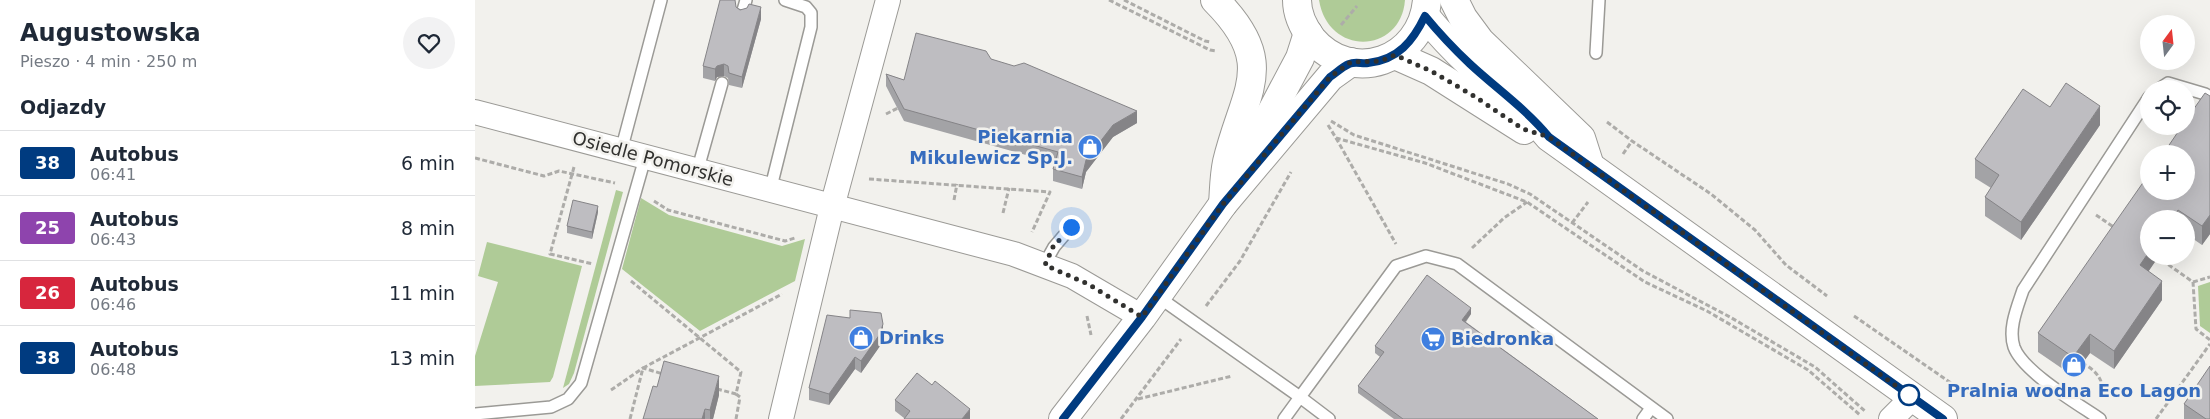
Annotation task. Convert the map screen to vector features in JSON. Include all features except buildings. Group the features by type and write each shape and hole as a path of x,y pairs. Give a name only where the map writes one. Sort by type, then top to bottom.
{"street":[{"path":"781,419 832,207 888,0"},
{"path":"1215,0 1238,25 1249,47 1252,62 1249,95 1227,163 1223,204"},
{"path":"1454,0 1463,18 1480,41 1581,138 1590,166"},
{"path":"1295,1 1300,20 1321,48 1335,58 1351,62 1381,61 1395,55 1408,45 1418,31 1426,8"},
{"path":"1426,8 1444,38 1470,64 1532,117 1549,137 1942,419"},
{"path":"1223,204 1300,58 1308,33"},
{"path":"1395,55 1431,71 1474,96 1523,129 1549,137"},
{"path":"1063,419 1150,307 1223,204 1330,77 1351,62"},
{"name":"Osiedle Pomorskie","path":"475,112 1006,252 1045,265 1088,284 1150,307"},
{"path":"1891,419 1913,397"}],"lane":[{"path":"621,151 661,0"},
{"path":"742,14 746,0"},
{"path":"770,191 811,27 811,13 806,8 785,0"},
{"path":"1597,53 1599,0"},
{"path":"697,172 723,83"},
{"path":"2195,91 2210,97"},
{"path":"2100,419 2026,366 2014,346 2013,317 2023,290 2140,112"},
{"path":"475,414 551,407 568,399 581,383 645,158"},
{"path":"1045,265 1053,247 1071,227"},
{"path":"1284,419 1396,266 1426,256 1457,264 1667,419"},
{"path":"1150,307 1194,322 1329,419"},
{"path":"1643,419 1651,408"}],"path":[{"path":"1109,0 1210,50 1225,51"},
{"path":"1124,0 1205,41 1214,42"},
{"path":"1406,262 1326,120 1354,135 1508,184 1530,194 1643,271 1730,317 1815,367 1867,413"},
{"path":"1336,138 1425,163 1527,202 1645,282 1707,311 1808,370 1860,415"},
{"path":"1641,146 1711,194 1755,230 1787,265 1829,298"},
{"path":"575,161 550,254 593,264"},
{"path":"1121,419 1240,260 1292,170"},
{"path":"863,179 957,184 1050,192 1029,240"},
{"path":"611,189 612,182"},
{"path":"953,200 957,184"},
{"path":"1003,213 1009,188"},
{"path":"1572,224 1592,196"},
{"path":"1457,264 1494,227 1527,202"},
{"path":"2079,203 2118,230"},
{"path":"591,270 595,256"},
{"path":"2169,265 2193,282"},
{"path":"613,266 741,372 736,394"},
{"path":"2193,282 2210,277"},
{"path":"2193,282 2196,329 2210,340"},
{"path":"611,390 643,368 790,290"},
{"path":"1081,309 1087,315 1091,330 1091,343"},
{"path":"1852,314 1967,394"},
{"path":"2156,419 2210,344"},
{"path":"2082,363 2096,372"},
{"path":"643,368 671,376"},
{"path":"630,419 643,368"},
{"path":"1137,399 1232,376"},
{"path":"708,386 736,394 740,397 736,419"}],"green space":[{"path":"1319,0 1405,0 1401,18 1391,31 1378,39 1364,42 1349,39 1336,32 1325,19"},
{"path":"616,190 623,192 574,373 569,384 563,388"},
{"path":"641,198 669,215 782,246 805,239 795,281 700,331 622,269"},
{"path":"487,242 582,266 553,377 550,382 475,386 475,356 498,282 478,276"},
{"path":"2210,282 2210,333 2200,326 2198,286"}],"bus line":[{"name":"38","path":"1063,419 1142,317 1223,204 1330,77 1351,62 1381,61 1395,55 1408,45 1418,31 1425,16 1470,64 1532,117 1549,137 1943,419"}],"place":[{"name":"Piekarnia Mikulewicz Sp.J.","path":"1090,147"},
{"name":"Drinks","path":"861,338"},
{"name":"Biedronka","path":"1433,339"},
{"name":"Pralnia wodna Eco Lagon","path":"2074,365"}],"route":[{"path":"1071,227 1053,247 1045,265 1088,284 1142,317 1223,204 1330,77 1351,62 1381,61 1395,55 1431,71 1474,96 1523,129 1549,137 1909,395"}]}
